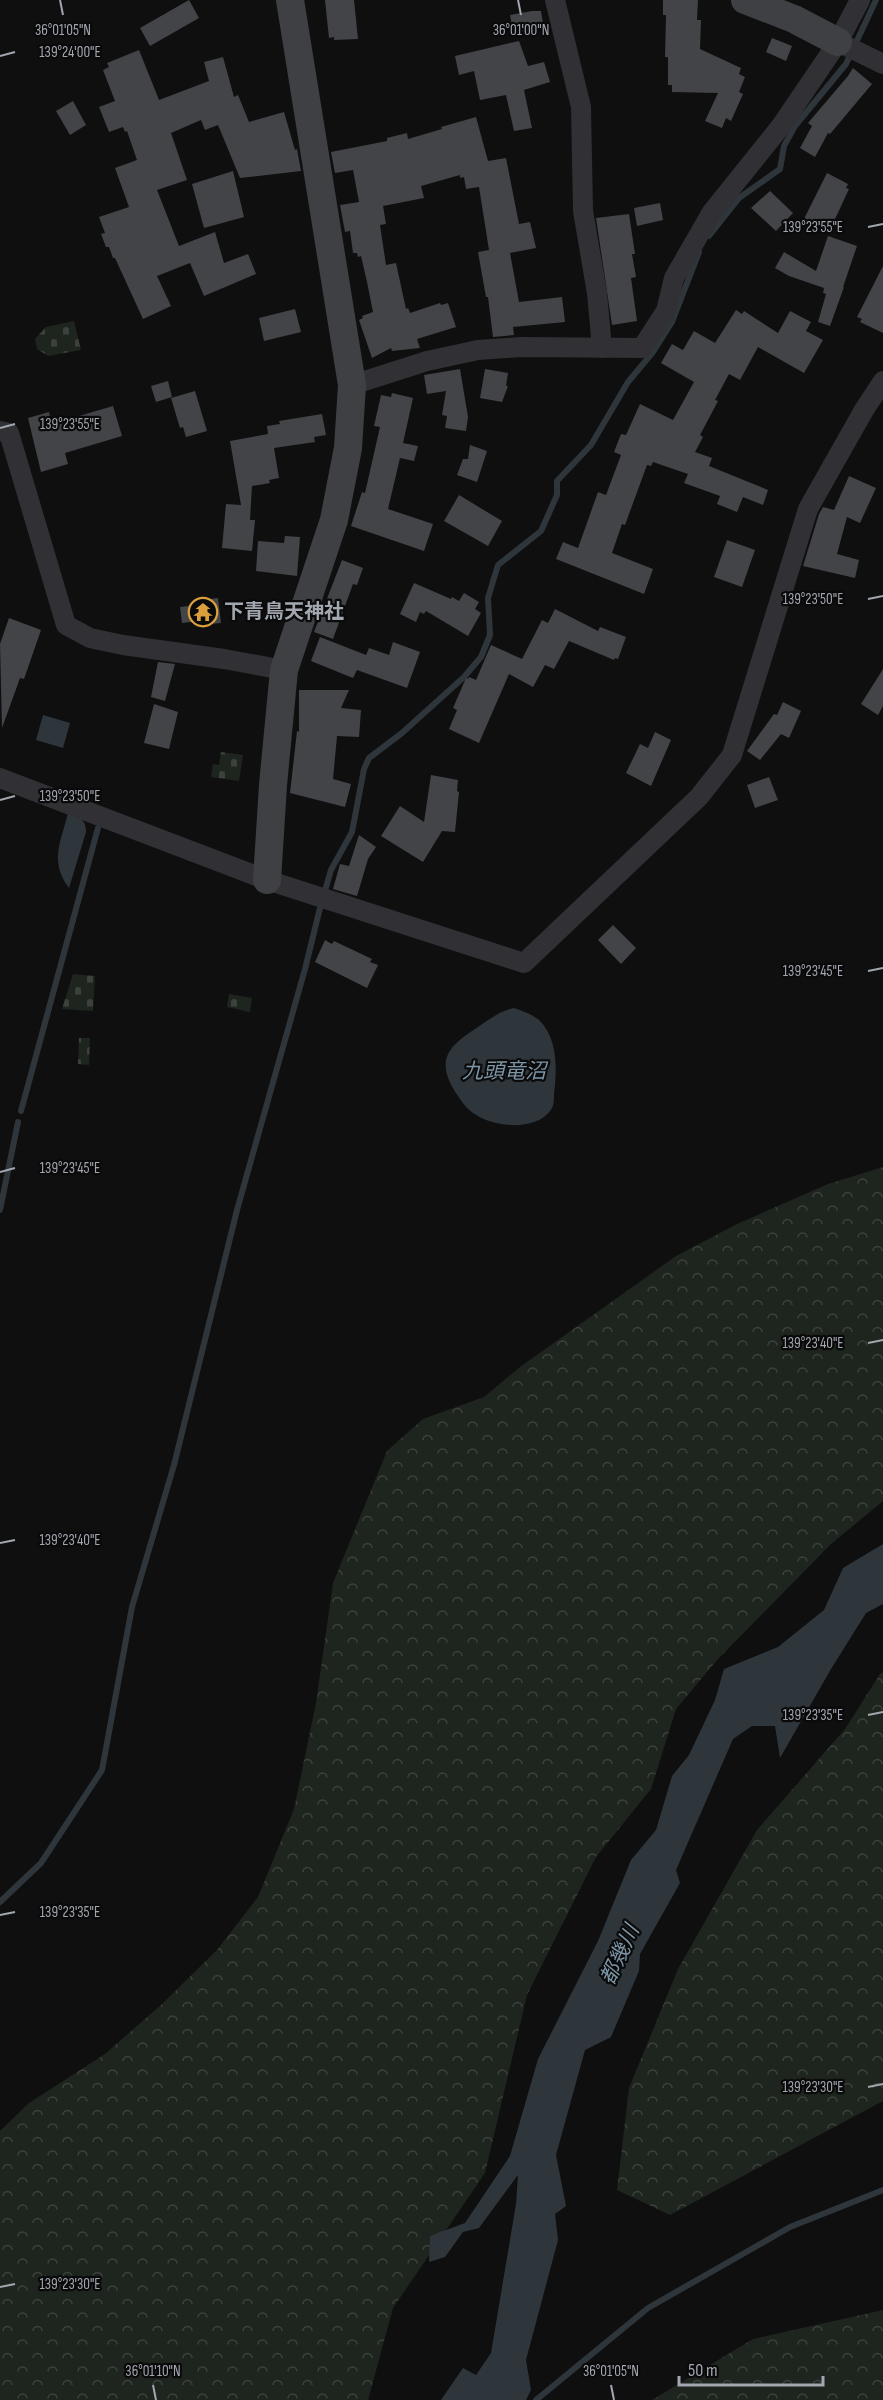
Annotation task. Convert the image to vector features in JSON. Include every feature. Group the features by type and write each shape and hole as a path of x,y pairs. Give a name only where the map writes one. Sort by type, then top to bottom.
{"street":[{"path":"267,879 284,670 334,520 348,448 352,386 290,0"},
{"path":"555,0 581,107 583,211 597,293 602,348"},
{"path":"745,0 794,19 883,64"},
{"path":"352,386 427,362 478,350 521,347 642,348 666,310 674,278 712,212 781,126 838,42 860,0"},
{"path":"0,778 267,879 524,963 699,797 732,754 808,509 883,381"},
{"path":"0,431 9,433 66,625 90,638 123,645 284,670"}],"green space":[{"path":"74,321 81,350 48,356 37,349 35,339 46,327"},
{"path":"221,752 243,755 239,781 211,777 213,764 219,765"},
{"path":"73,974 95,976 93,1011 62,1009"},
{"path":"229,994 252,998 250,1012 227,1007"},
{"path":"79,1038 90,1038 89,1065 78,1064"},
{"path":"883,1167 883,1501 831,1544 717,1660 676,1709 651,1789 596,1857 527,1995 485,2173 393,2308 368,2400 0,2400 0,2131 29,2103 105,2054 162,2004 217,1950 258,1897 294,1809 316,1703 333,1583 387,1451 423,1419 484,1397 520,1367 676,1256 737,1224 828,1184"},
{"path":"883,1672 883,2101 670,2215 617,2190 629,2088 678,1969 757,1830 845,1729"},
{"path":"883,2310 883,2400 652,2400 753,2339"}],"water":[{"path":"43,715 70,723 63,748 36,740"},
{"path":"68,813 82,820 86,832 69,888 59,869 58,860 58,851"},
{"name":"九頭竜沼","path":"514,1008 539,1020 550,1036 555,1055 556,1075 552,1108 543,1118 524,1125 491,1122 469,1110 451,1084 446,1064 447,1056 458,1041 495,1016"},
{"path":"883,1544 883,1604 866,1613 780,1758 775,1726 752,1726 733,1739 676,1870 680,1883 640,1954 639,1971 611,2037 585,2050 556,2155 566,2206 555,2214 558,2240 526,2360 531,2390 526,2400 441,2400 463,2368 476,2375 491,2353 516,2204 518,2175 479,2228 463,2232 445,2257 429,2262 430,2236 465,2223 510,2156 538,2059 598,1941 631,1860 656,1830 672,1776 689,1755 715,1700 724,1669 778,1647 824,1610 843,1568"}],"building":[{"path":"189,0 199,18 150,46 140,28"},
{"path":"325,0 354,0 358,39 334,40 334,37 329,38"},
{"path":"663,0 698,0 697,20 701,20 700,49 741,68 739,74 745,77 739,92 743,94 731,121 726,118 722,128 705,121 718,93 672,92 672,85 668,85 668,57 665,57 666,15 663,15"},
{"path":"541,11 544,29 514,35 510,15"},
{"path":"772,38 792,46 786,61 766,52"},
{"path":"519,41 528,66 544,62 550,82 524,90 532,128 514,131 506,95 480,100 474,71 459,75 455,56"},
{"path":"139,50 159,100 209,81 204,62 223,57 234,97 238,95 249,122 284,112 295,150 297,149 301,171 240,178 218,125 205,130 201,120 171,133 187,180 157,190 179,246 215,232 224,263 248,254 256,274 204,296 190,263 157,276 171,306 143,319 115,258 109,247 106,247 101,234 105,233 99,217 129,207 115,168 137,160 127,131 125,132 123,127 109,132 99,107 115,101 103,70 109,67 107,63"},
{"path":"853,68 872,84 830,134 828,133 815,157 800,148 812,126 808,123"},
{"path":"73,101 86,125 70,135 56,111"},
{"path":"476,117 488,161 506,158 519,224 530,222 536,248 510,253 519,302 562,297 565,322 513,327 514,335 493,337 488,297 486,297 478,252 489,250 479,187 466,189 464,177 460,178 460,175 421,186 424,198 383,206 386,224 380,225 386,265 396,263 406,309 408,308 410,313 440,303 441,305 448,303 456,327 417,339 420,348 392,351 391,348 372,358 359,320 363,318 362,316 373,312 367,282 361,256 358,257 357,253 353,253 350,231 345,232 340,205 359,202 353,170 335,173 331,152 387,141 387,138 407,133 408,139"},
{"path":"233,171 244,217 204,228 192,184"},
{"path":"827,173 848,184 846,188 849,189 829,232 804,219"},
{"path":"770,191 793,213 776,231 751,208"},
{"path":"660,203 663,220 637,226 634,208"},
{"path":"629,214 635,254 632,254 636,277 631,278 637,321 612,325 596,218"},
{"path":"828,236 857,246 830,326 818,322 826,294 823,293 824,288 789,276 775,268 784,252 816,271"},
{"path":"883,266 883,333 860,322 862,319 857,317"},
{"path":"295,309 301,332 264,341 259,318"},
{"path":"736,310 742,314 744,311 778,333 790,311 811,322 806,331 823,340 804,373 758,347 740,380 729,374 700,435 703,437 695,452 712,458 709,466 768,490 763,505 743,497 737,512 717,504 720,496 684,483 688,474 653,462 651,466 647,465 612,553 653,569 644,594 556,559 563,542 578,548 598,492 606,495 621,455 614,452 621,434 626,435 640,404 673,420 694,382 661,363 672,344 683,350 694,331 715,343"},
{"path":"460,369 468,417 466,431 445,428 447,416 442,415 446,391 427,394 424,375"},
{"path":"485,369 508,373 506,386 508,386 502,402 480,398"},
{"path":"168,381 172,397 156,402 151,386"},
{"path":"195,391 207,431 186,437 183,427 180,428 171,398"},
{"path":"392,393 413,398 403,443 418,446 414,461 400,458 388,509 433,524 424,551 351,526 362,492 365,493 380,427 374,426 381,395 391,397"},
{"path":"113,406 122,436 65,453 68,464 41,472 28,418 49,412 52,424"},
{"path":"322,414 326,435 314,437 315,442 274,448 279,478 269,480 270,483 252,486 250,520 255,520 252,551 222,548 226,504 241,505 230,441 268,434 267,426 280,424 279,421"},
{"path":"470,445 487,451 477,482 457,475 463,459 468,459"},
{"path":"849,476 876,488 860,523 847,517 837,554 859,560 855,578 803,566 819,514 823,507 834,510"},
{"path":"459,495 502,521 488,546 444,521"},
{"path":"285,536 300,537 297,576 256,571 258,541 284,543"},
{"path":"727,540 755,550 742,587 714,577"},
{"path":"342,560 363,568 357,585 353,584 333,639 314,632"},
{"path":"414,583 451,599 452,597 459,601 464,593 479,602 475,609 481,613 468,636 426,611 424,614 420,612 416,622 400,614"},
{"name":"下青鳥天神社","path":"218,598 221,623 199,625 199,621 182,623 180,607 197,605 196,601"},
{"path":"555,609 598,631 600,627 626,637 618,659 614,660 569,641 554,669 545,665 533,687 509,674 479,743 449,729 457,710 453,708 466,678 476,680 491,645 522,659 542,620 548,623"},
{"path":"9,618 41,630 24,679 20,678 2,728 0,644"},
{"path":"320,637 366,655 369,648 389,655 393,642 420,652 407,688 357,670 353,678 311,661"},
{"path":"158,662 175,664 165,701 151,697"},
{"path":"883,669 883,706 878,715 861,704"},
{"path":"299,690 349,690 341,708 361,710 359,737 337,736 333,779 351,784 345,807 290,793 297,731 299,732"},
{"path":"783,702 801,711 789,738 781,734 760,760 747,751 774,714 777,715"},
{"path":"154,704 178,712 169,749 144,743"},
{"path":"655,732 671,740 651,786 626,773 640,744 648,748"},
{"path":"431,775 458,780 457,791 459,792 455,832 442,831 423,862 381,836 400,806 424,822"},
{"path":"769,777 778,800 755,808 747,785"},
{"path":"359,835 376,847 368,859 357,896 333,889 340,864 349,866"},
{"path":"613,925 636,948 621,964 598,940"},
{"path":"325,940 332,944 334,941 372,959 370,962 378,965 367,988 315,962"}],"waterway":[{"path":"709,236 739,198 780,169 784,146 795,126 846,64 876,0"},
{"path":"0,1902 41,1863 102,1770 132,1607 174,1465 237,1210 321,904 331,870 352,832 364,769 369,758 402,733 464,677 481,657 490,635 488,598 498,565 541,531 557,495 557,481 591,445 628,382 653,352 672,322 699,252"},
{"path":"21,1111 98,828"},
{"path":"0,1210 18,1122"},
{"name":"都幾川","path":"536,2400 648,2308 790,2227 883,2190"}],"place":[{"name":"下青鳥天神社","path":"203,612"}]}
